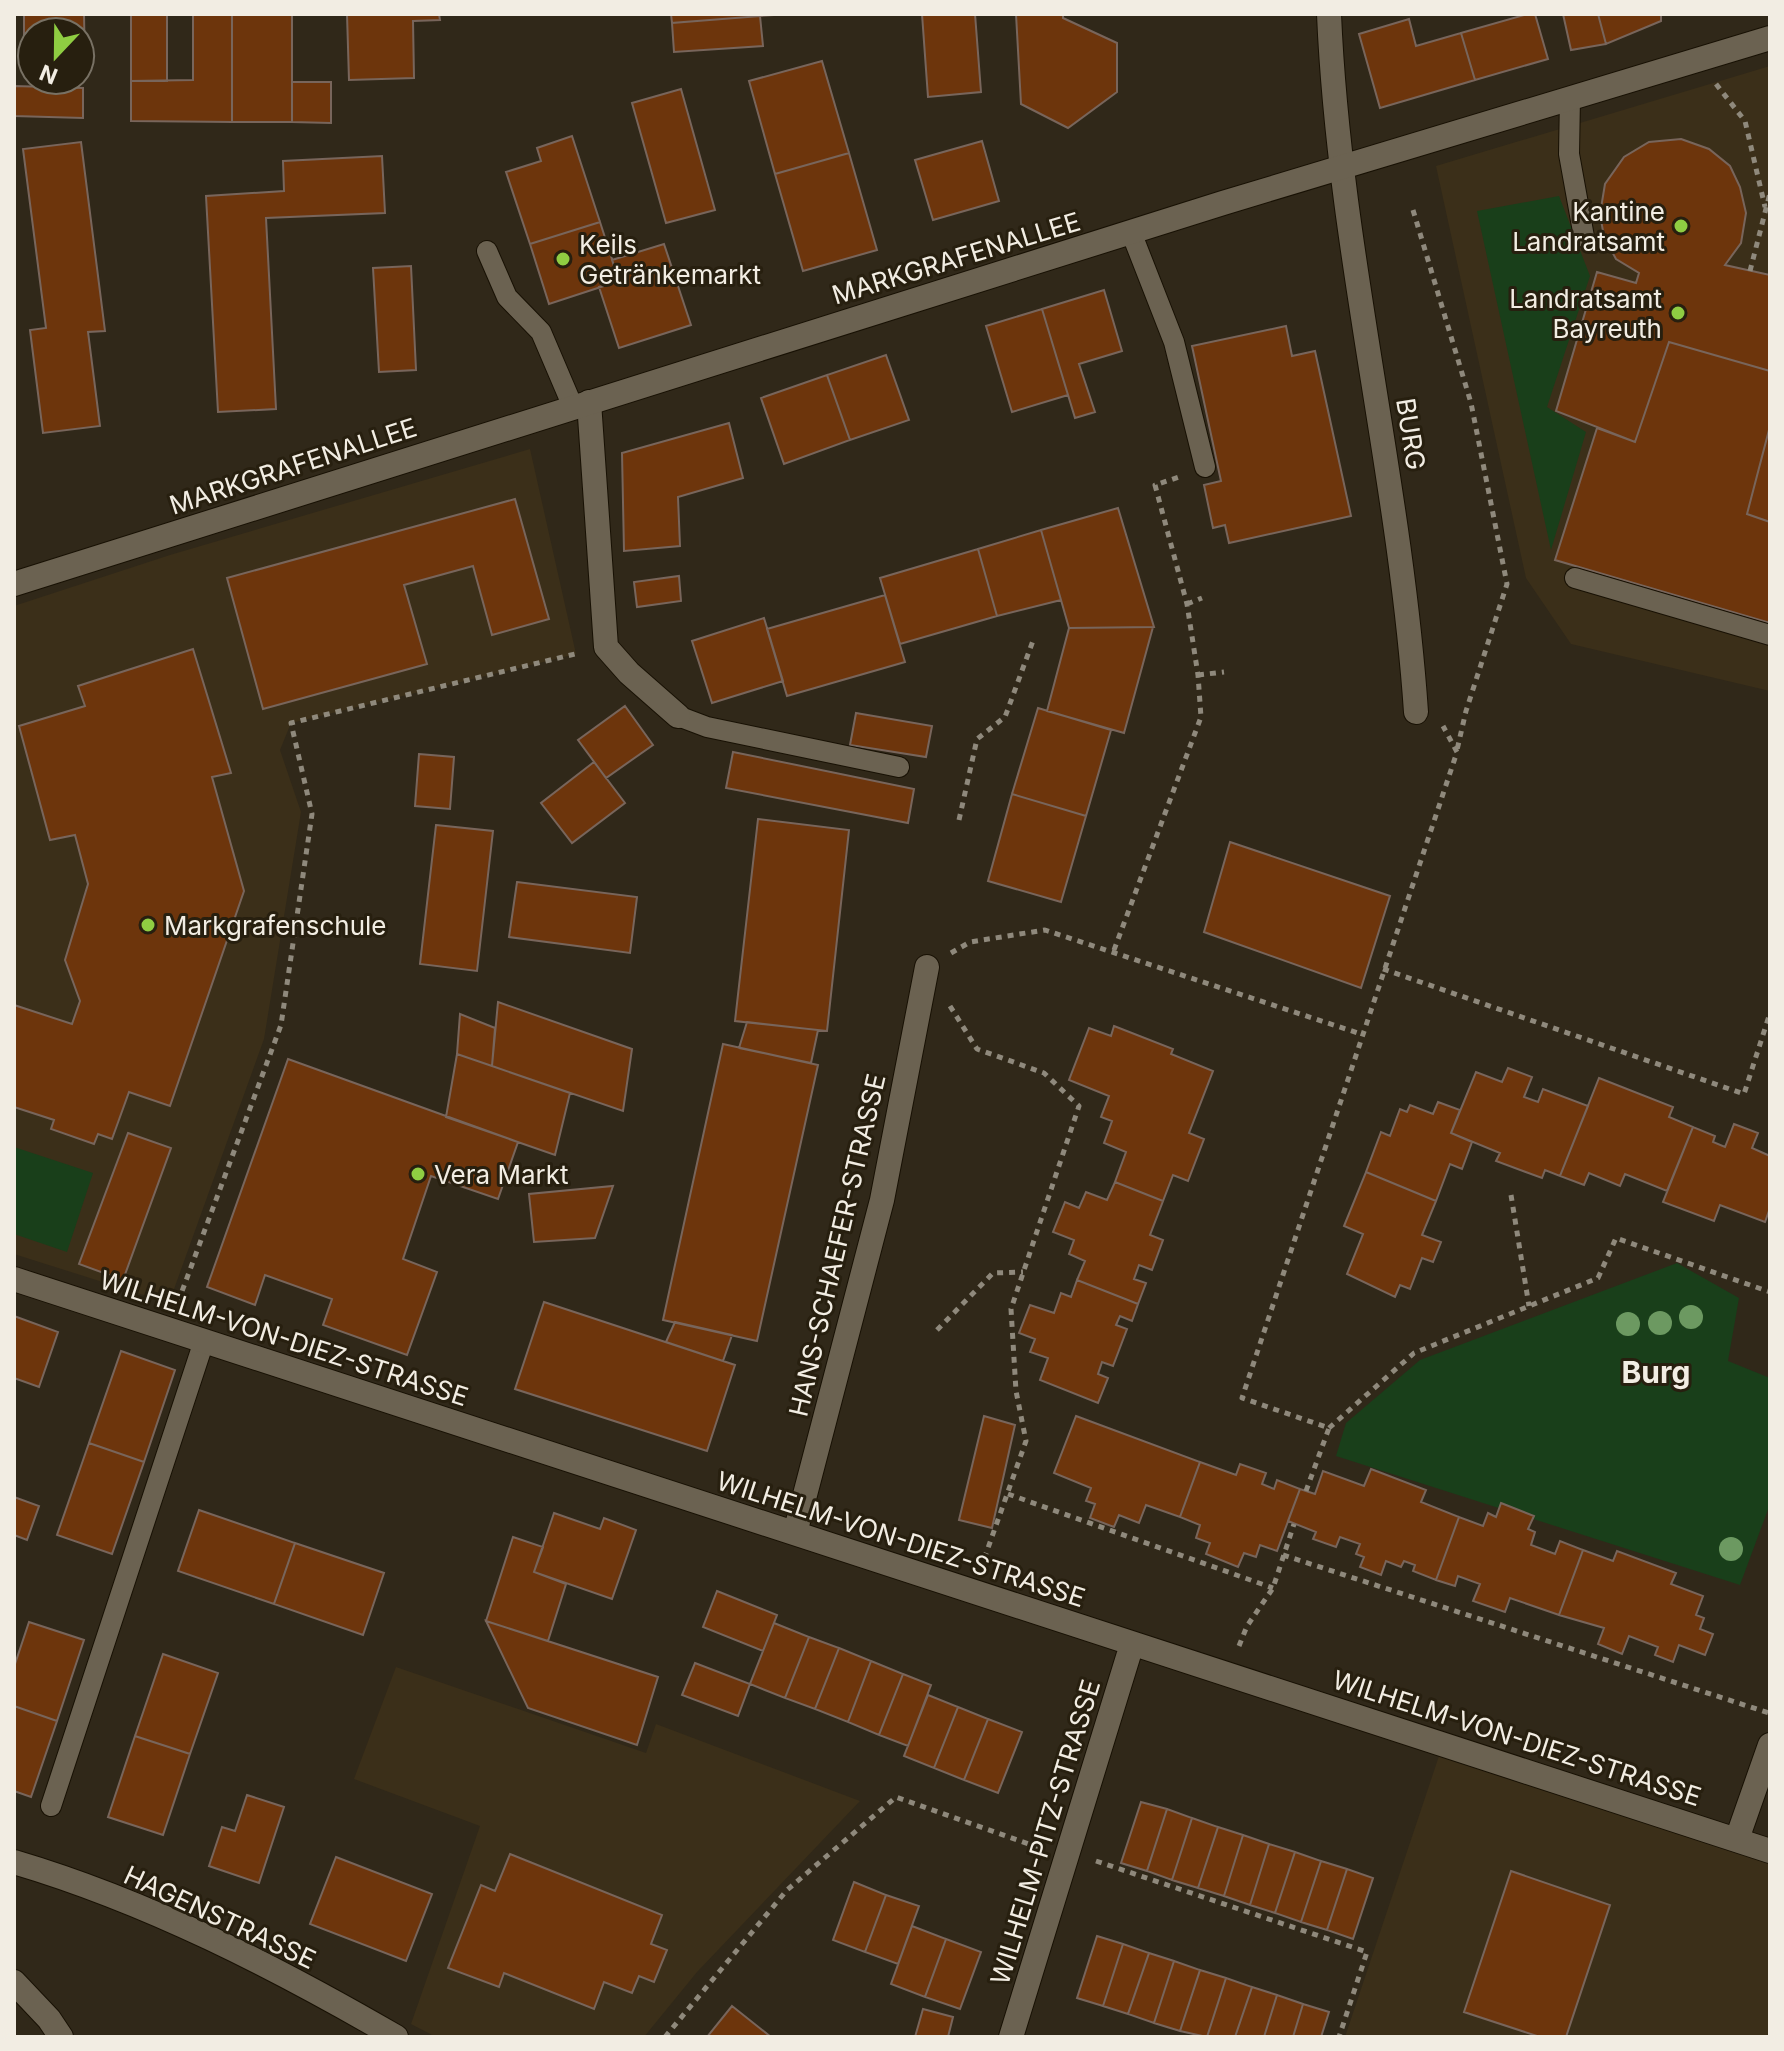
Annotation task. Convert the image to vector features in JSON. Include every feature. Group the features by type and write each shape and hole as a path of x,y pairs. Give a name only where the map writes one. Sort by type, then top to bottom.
{"street":[{"path":"1329,14 1333,110 1340,167"},
{"name":"MARKGRAFENALLEE","path":"14,584 1340,167 1770,38"},
{"name":"BURG","path":"1340,167 1427,715"},
{"path":"581,404 606,647 629,673 678,716"},
{"name":"HANS-SCHAEFER-STRASSE","path":"795,1533 882,1200 927,967"},
{"name":"WILHELM-VON-DIEZ-STRASSE","path":"14,1279 1770,1851"},
{"name":"WILHELM-PITZ-STRASSE","path":"1011,2037 1132,1644"},
{"path":"1737,1839 1770,1745"},
{"name":"HAGENSTRASSE","path":"14,1862 119,1897 205,1935 396,2037"},
{"path":"14,1982 61,2037"}],"lane":[{"path":"1570,97 1569,154 1584,237"},
{"path":"1131,232 1174,342 1205,467"},
{"path":"487,251 507,297 541,332 581,404"},
{"path":"1575,578 1770,635"},
{"path":"678,716 707,727 899,767"},
{"path":"51,1806 204,1341"}],"path":[{"path":"1692,61 1724,93 1745,121 1765,207"},
{"path":"1750,271 1770,193"},
{"path":"1329,1428 1242,1398 1457,752 1466,711 1507,584 1471,403 1413,210"},
{"path":"1114,950 1201,717 1187,604 1155,485 1205,467"},
{"path":"1187,604 1202,598"},
{"path":"959,820 977,739 1005,717 1034,638"},
{"path":"168,1330 281,1025 312,814 291,723 606,647"},
{"path":"1198,675 1224,672"},
{"path":"1427,715 1457,752"},
{"path":"970,1591 993,1540 1026,1441 1016,1391 1011,1309 1079,1106 1044,1073 977,1049 927,967 970,942 1045,930 1114,950 1361,1034"},
{"path":"1383,969 1744,1094 1770,1013"},
{"path":"1511,1195 1529,1306"},
{"path":"1306,1491 1329,1428 1414,1353 1598,1278 1616,1238 1770,1292"},
{"path":"937,1330 993,1273 1023,1272"},
{"path":"1008,1494 1273,1588"},
{"path":"1229,1674 1247,1626 1273,1588 1294,1524"},
{"path":"1283,1555 1770,1713"},
{"path":"665,2037 787,1890 896,1797 1367,1952 1339,2037"}],"shaded area":[{"path":"1770,66 1770,691 1571,644 1526,578 1436,166"},
{"name":"Markgrafenschule","path":"530,449 576,654 291,723 280,750 301,812 264,1039 169,1303 14,1254 14,606 170,555"},
{"path":"396,1667 646,1753 656,1724 860,1801 697,1972 644,2037 436,2037 411,2024 480,1826 354,1779"},
{"path":"1443,1744 1770,1851 1770,2037 1345,2037"}],"green space":[{"path":"1559,196 1590,276 1547,407 1586,432 1551,550 1477,211"},
{"path":"14,1147 93,1173 67,1252 14,1234"},
{"path":"1677,1263 1739,1298 1728,1361 1770,1378 1770,1504 1740,1585 1336,1456 1346,1423 1420,1360"}],"building":[{"path":"84,14 84,16 24,16"},
{"path":"131,14 167,14 167,81 131,81"},
{"path":"193,14 232,14 232,122 131,121 131,81 193,80"},
{"path":"232,14 292,14 292,122 232,122"},
{"path":"347,14 439,14 440,20 413,21 414,78 349,80"},
{"path":"671,14 773,14 773,15 672,23"},
{"path":"922,14 975,14 981,92 928,97"},
{"path":"1016,14 1063,14 1063,18 1117,43 1117,92 1068,128 1021,104"},
{"path":"1535,14 1548,59 1475,80 1461,33"},
{"path":"1563,14 1598,14 1606,44 1571,50"},
{"path":"1598,14 1661,14 1661,21 1606,44"},
{"path":"760,16 763,46 674,52 672,23"},
{"path":"1409,19 1416,46 1461,33 1475,80 1380,108 1359,34"},
{"path":"822,61 849,153 775,174 749,81"},
{"path":"292,82 331,82 331,123 292,122"},
{"path":"14,86 16,96 83,96 83,118 14,116"},
{"path":"681,89 715,210 666,223 632,103"},
{"path":"572,136 600,222 530,244 506,172 541,161 537,148"},
{"name":"Landratsamt Bayreuth","path":"1681,139 1709,149 1730,166 1740,187 1746,213 1741,243 1725,265 1770,275 1770,371 1669,342 1635,442 1556,411 1597,272 1636,283 1639,273 1616,259 1604,237 1600,214 1605,184 1624,157 1649,142"},
{"path":"982,141 999,201 933,220 915,160"},
{"path":"81,142 105,331 88,332 100,426 43,433 30,330 46,328 23,149"},
{"path":"849,153 877,250 803,271 775,174"},
{"path":"382,156 385,213 266,218 276,409 218,412 206,196 284,191 283,161"},
{"path":"600,222 619,281 549,304 530,244"},
{"path":"664,244 691,325 619,348 599,287 619,281 612,260"},
{"path":"411,266 416,370 379,372 373,268"},
{"path":"1104,290 1122,351 1079,364 1095,412 1075,418 1042,309"},
{"path":"1042,309 1068,395 1012,412 986,326"},
{"path":"1286,326 1292,356 1315,351 1351,516 1229,543 1225,525 1213,528 1204,485 1221,481 1192,346"},
{"path":"1669,342 1770,371 1770,426 1747,514 1770,522 1770,623 1555,560 1597,428 1635,442"},
{"path":"886,355 909,420 850,440 827,375"},
{"path":"827,375 850,440 784,464 761,398"},
{"path":"729,423 743,478 678,497 680,546 624,551 622,453"},
{"path":"1770,426 1770,522 1747,514"},
{"path":"515,499 549,619 492,635 473,566 404,585 427,664 263,709 227,578"},
{"path":"1118,508 1154,627 1069,628 1041,530"},
{"path":"1041,530 1061,600 997,616 978,549"},
{"path":"978,549 997,616 900,644 880,578"},
{"path":"679,576 681,601 637,607 634,582"},
{"path":"885,595 905,662 787,696 767,629"},
{"path":"764,618 783,681 712,703 692,641"},
{"path":"1153,627 1124,733 1047,711 1069,628"},
{"path":"193,649 231,773 212,777 244,891 170,1106 129,1092 112,1139 98,1134 94,1144 51,1129 54,1120 14,1107 14,1005 72,1024 80,1001 65,960 88,884 75,835 50,840 19,726 85,706 78,686"},
{"path":"625,706 653,745 606,778 578,740"},
{"path":"1038,708 1111,730 1086,816 1012,794"},
{"path":"856,713 932,726 926,757 850,745"},
{"path":"733,752 914,789 908,823 726,788"},
{"path":"419,754 454,757 450,809 415,806"},
{"path":"594,762 625,803 572,843 541,803"},
{"path":"1012,794 1086,816 1061,902 988,881"},
{"path":"758,819 849,830 827,1031 735,1021"},
{"path":"436,825 493,831 477,971 420,964"},
{"path":"1230,842 1390,896 1361,988 1204,932"},
{"path":"517,882 637,897 630,953 509,937"},
{"path":"498,1002 632,1049 623,1111 492,1066"},
{"path":"460,1014 495,1028 492,1066 457,1054"},
{"path":"747,1022 818,1030 811,1063 739,1048"},
{"path":"1114,1026 1173,1049 1171,1054 1213,1071 1189,1133 1204,1139 1188,1181 1173,1175 1163,1201 1115,1182 1126,1152 1104,1143 1112,1121 1101,1117 1109,1096 1069,1080 1089,1028 1111,1036"},
{"path":"723,1044 818,1065 757,1341 663,1320"},
{"path":"457,1054 570,1093 555,1155 446,1117"},
{"path":"288,1059 518,1142 498,1199 431,1176 403,1259 437,1272 407,1355 323,1325 332,1299 265,1275 255,1305 207,1287"},
{"path":"1508,1068 1532,1077 1524,1097 1538,1102 1543,1089 1588,1106 1560,1176 1545,1170 1542,1178 1496,1161 1500,1153 1451,1133 1476,1072 1502,1082"},
{"path":"1599,1078 1673,1107 1669,1117 1693,1127 1667,1191 1625,1174 1620,1186 1589,1173 1584,1185 1560,1176"},
{"path":"1438,1102 1460,1110 1451,1133 1472,1142 1462,1169 1450,1164 1436,1201 1366,1172 1381,1132 1390,1136 1400,1109 1407,1112 1410,1105 1433,1114"},
{"path":"1734,1124 1758,1133 1752,1148 1770,1156 1770,1208 1765,1222 1720,1205 1714,1221 1663,1202 1693,1127 1715,1136 1713,1142 1725,1147"},
{"path":"128,1133 171,1148 123,1280 79,1264"},
{"path":"1366,1172 1436,1201 1422,1235 1441,1242 1433,1262 1422,1258 1410,1289 1400,1285 1395,1297 1347,1274 1363,1234 1344,1226"},
{"path":"1115,1182 1163,1201 1150,1235 1163,1240 1152,1270 1139,1265 1134,1279 1146,1283 1138,1304 1077,1280 1085,1261 1069,1254 1074,1240 1053,1232 1065,1202 1079,1208 1086,1192 1107,1200"},
{"path":"613,1186 595,1238 534,1242 529,1194"},
{"path":"1077,1280 1138,1304 1132,1321 1120,1316 1116,1325 1127,1329 1113,1366 1102,1362 1098,1374 1108,1378 1098,1403 1040,1380 1048,1358 1030,1352 1035,1339 1019,1333 1030,1305 1054,1313 1061,1293 1071,1297"},
{"path":"544,1302 735,1365 707,1451 515,1389"},
{"path":"14,1316 58,1332 39,1387 14,1378"},
{"path":"675,1322 732,1335 723,1361 666,1342"},
{"path":"121,1351 175,1370 144,1462 89,1443"},
{"path":"984,1416 1015,1425 992,1528 959,1520"},
{"path":"1076,1416 1200,1462 1180,1517 1146,1505 1139,1523 1119,1515 1114,1527 1090,1518 1095,1504 1086,1501 1091,1488 1054,1473"},
{"path":"89,1443 144,1462 112,1554 57,1535"},
{"path":"1200,1462 1236,1475 1240,1464 1266,1473 1262,1484 1274,1489 1277,1480 1300,1489 1277,1551 1260,1545 1256,1557 1244,1553 1238,1567 1206,1554 1210,1543 1196,1538 1200,1525 1180,1517"},
{"path":"1371,1469 1426,1490 1421,1502 1459,1517 1436,1580 1413,1571 1415,1565 1404,1561 1401,1567 1386,1561 1381,1575 1360,1567 1364,1557 1356,1554 1360,1544 1340,1537 1336,1547 1313,1539 1316,1532 1288,1521 1300,1489 1315,1494 1323,1471 1364,1486"},
{"path":"14,1497 39,1506 27,1540 14,1535"},
{"path":"1501,1503 1534,1516 1528,1529 1535,1532 1531,1545 1555,1554 1560,1541 1583,1550 1559,1615 1510,1598 1505,1612 1473,1601 1480,1584 1458,1576 1455,1586 1436,1580 1459,1517 1483,1526 1488,1513 1496,1517"},
{"path":"199,1510 295,1543 274,1604 178,1571"},
{"path":"554,1513 600,1529 604,1518 636,1530 612,1599 534,1572"},
{"path":"513,1537 543,1547 534,1572 566,1584 548,1641 486,1621"},
{"path":"295,1543 384,1573 363,1635 274,1604"},
{"path":"1583,1550 1613,1561 1617,1551 1676,1573 1671,1584 1703,1596 1696,1615 1704,1618 1700,1629 1713,1634 1705,1655 1679,1645 1673,1662 1655,1655 1658,1647 1629,1636 1622,1654 1598,1644 1604,1628 1559,1615"},
{"path":"717,1591 777,1615 763,1651 703,1627"},
{"path":"486,1621 658,1677 637,1745 528,1708"},
{"path":"29,1622 84,1640 57,1721 14,1706 14,1667"},
{"path":"774,1623 809,1637 785,1698 750,1684"},
{"path":"809,1637 839,1648 815,1709 785,1698"},
{"path":"839,1648 871,1661 848,1722 815,1709"},
{"path":"163,1654 218,1673 190,1754 135,1736"},
{"path":"871,1661 903,1674 879,1735 848,1722"},
{"path":"695,1663 750,1684 738,1716 682,1695"},
{"path":"903,1674 931,1685 908,1746 879,1735"},
{"path":"928,1695 958,1707 934,1768 904,1756"},
{"path":"14,1706 57,1721 31,1797 14,1791"},
{"path":"958,1707 988,1719 964,1780 934,1768"},
{"path":"988,1719 1022,1732 998,1793 964,1780"},
{"path":"135,1736 190,1754 163,1835 108,1817"},
{"path":"247,1795 284,1807 259,1883 209,1866 222,1827 235,1831"},
{"path":"1141,1802 1167,1809 1147,1871 1121,1863"},
{"path":"1167,1809 1192,1818 1172,1880 1147,1871"},
{"path":"1192,1818 1218,1827 1198,1888 1172,1880"},
{"path":"1218,1827 1243,1835 1224,1896 1198,1888"},
{"path":"1243,1835 1269,1844 1250,1905 1224,1896"},
{"path":"1269,1844 1295,1852 1275,1913 1250,1905"},
{"path":"1295,1852 1321,1861 1301,1922 1275,1913"},
{"path":"510,1854 662,1915 651,1944 667,1950 654,1982 639,1976 632,1993 604,1982 594,2009 504,1973 499,1987 448,1968 481,1885 495,1891"},
{"path":"336,1857 432,1894 406,1961 310,1924"},
{"path":"1321,1861 1347,1869 1327,1930 1301,1922"},
{"path":"1347,1869 1373,1878 1353,1939 1327,1930"},
{"path":"1511,1871 1610,1905 1566,2037 1540,2037 1464,2012"},
{"path":"854,1882 886,1895 865,1952 833,1940"},
{"path":"886,1895 919,1906 898,1964 865,1952"},
{"path":"912,1926 946,1939 925,1997 891,1984"},
{"path":"1097,1936 1123,1944 1103,2006 1077,1998"},
{"path":"946,1939 981,1952 960,2009 925,1997"},
{"path":"1123,1944 1149,1953 1128,2014 1103,2006"},
{"path":"1149,1953 1174,1961 1154,2023 1128,2014"},
{"path":"1174,1961 1200,1970 1180,2031 1154,2023"},
{"path":"1200,1970 1226,1978 1207,2037 1180,2031"},
{"path":"1226,1978 1252,1987 1235,2037 1207,2037"},
{"path":"1252,1987 1277,1995 1264,2037 1235,2037"},
{"path":"1277,1995 1303,2004 1293,2037 1264,2037"},
{"path":"1303,2004 1329,2012 1321,2037 1293,2037"},
{"path":"732,2006 771,2037 707,2037"},
{"path":"923,2009 953,2017 948,2037 915,2037"}],"place":[{"name":"Kantine Landratsamt","path":"1681,226"},
{"name":"Keils Getränkemarkt","path":"563,259"},
{"name":"Landratsamt Bayreuth","path":"1678,313"},
{"name":"Markgrafenschule","path":"148,925"},
{"name":"Vera Markt","path":"418,1174"}],"district":[{"name":"Burg","path":"1656,1372"}]}
